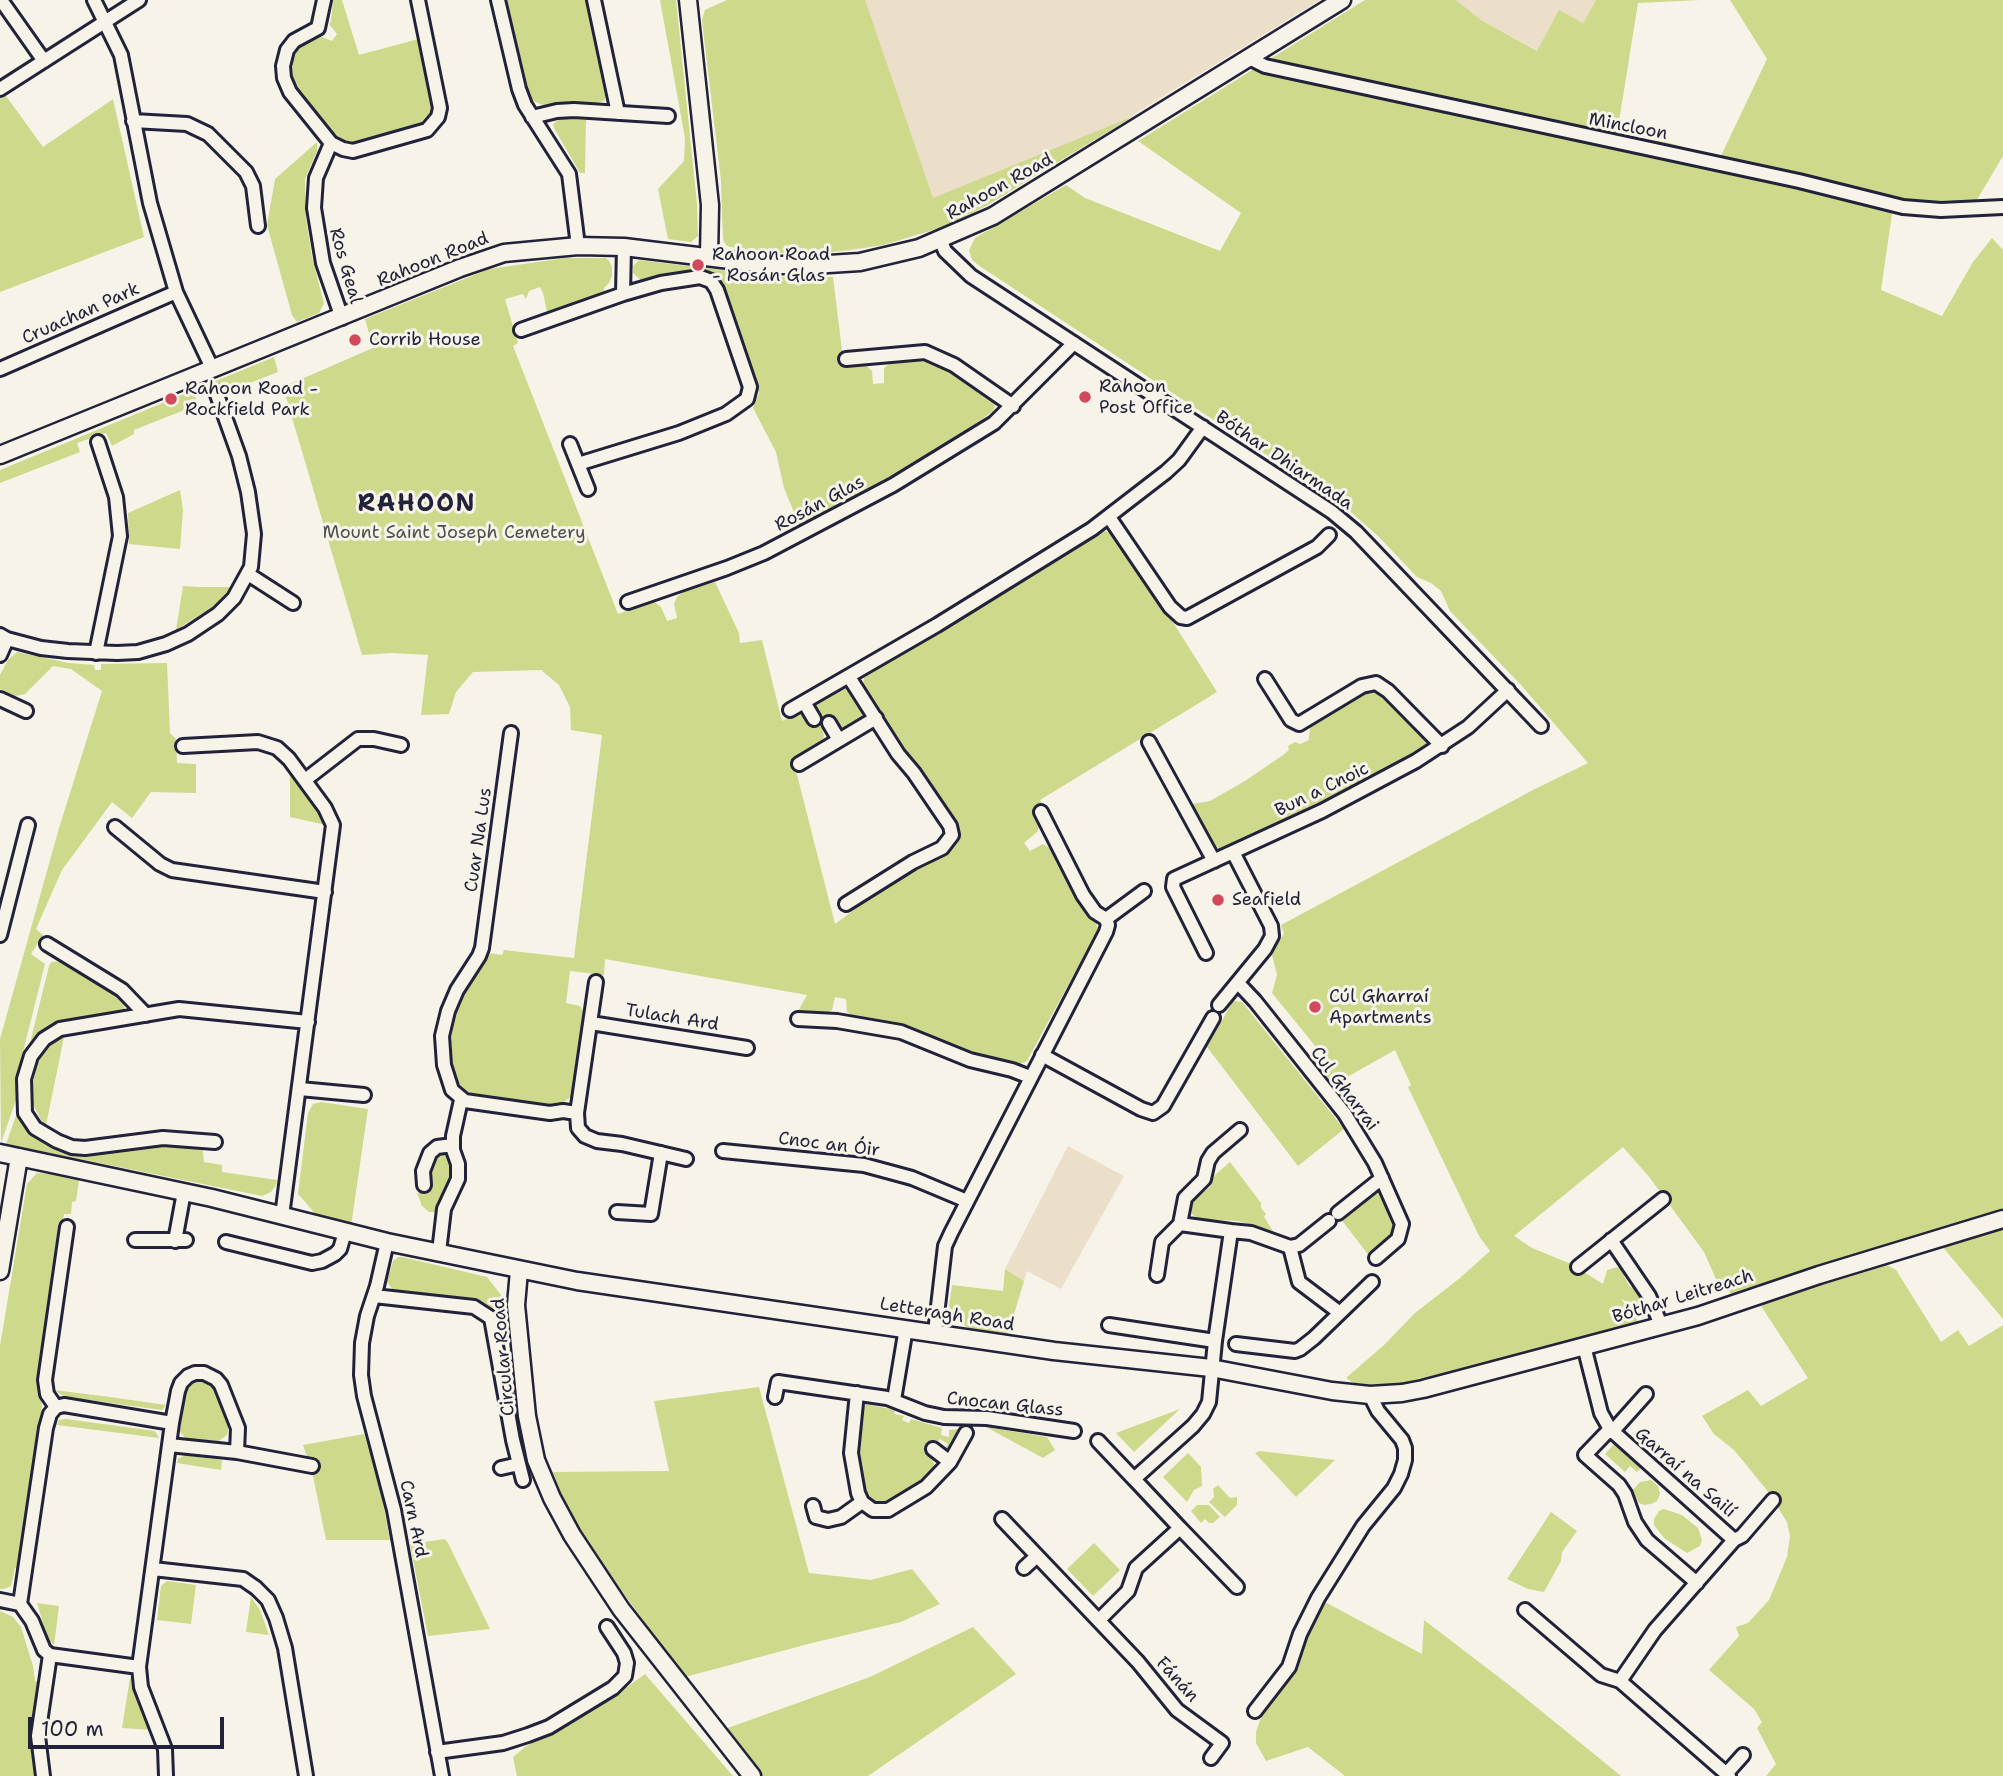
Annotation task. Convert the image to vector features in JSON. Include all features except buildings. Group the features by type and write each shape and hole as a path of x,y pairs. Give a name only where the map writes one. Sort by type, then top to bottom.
{"street":[{"path":"1,0 44,61"},
{"path":"94,0 121,55 150,203 176,292 212,368"},
{"path":"0,89 139,0"},
{"path":"324,0 319,27 291,43 283,70 290,92 331,143 348,151 421,132 436,122 440,108 418,0"},
{"path":"498,0 519,89 532,117 569,174 578,246"},
{"path":"594,0 618,113"},
{"path":"688,0 710,205 709,257"},
{"name":"Rahoon Road","path":"0,455 487,258 534,249 578,246 624,247 771,265 813,265 877,259 941,240 993,216 1342,0"},
{"name":"Mincloon","path":"1249,58 1265,66 1800,181 1903,207 1941,210 2003,206"},
{"path":"532,117 565,110 667,116"},
{"path":"133,121 187,124 208,134 246,172 253,187 258,226"},
{"name":"Ros Geal","path":"331,143 316,178 314,208 323,263 342,318"},
{"name":"Bóthar Dhiarmada","path":"941,240 945,251 971,276 1332,512 1356,532 1541,726"},
{"path":"623,294 624,247"},
{"path":"521,330 661,283 707,278 718,290 750,387 750,393 740,406 679,433 578,464"},
{"name":"Cruachan Park","path":"0,369 176,292"},
{"name":"Rosán Glas","path":"628,602 764,553 913,473 976,435 1013,406 1074,343"},
{"path":"846,359 925,352 954,365 1013,406"},
{"path":"0,655 4,637 41,648 96,653 138,652 188,634 211,620 227,605 248,574 254,540 248,492 237,449 216,392"},
{"path":"790,710 1015,578 1109,517 1166,472 1203,427"},
{"path":"96,653 120,536 116,497 98,442"},
{"path":"570,444 588,489"},
{"path":"1109,517 1170,607 1181,617 1187,618 1317,547 1329,535"},
{"path":"248,574 293,603"},
{"path":"846,904 913,862 942,848 952,835 944,817 898,754 849,677"},
{"path":"1265,679 1291,720 1299,724 1366,684 1379,684 1442,746"},
{"name":"Bun a Cnoic","path":"1206,953 1173,887 1173,880 1322,811 1442,746 1468,727 1508,690"},
{"path":"0,699 26,711"},
{"path":"804,702 814,719"},
{"path":"799,764 876,718"},
{"path":"829,723 839,740"},
{"name":"Cuar Na Lus","path":"461,1100 452,1090 446,1075 442,1036 452,1001 481,951 511,733"},
{"path":"305,780 358,739 401,745"},
{"path":"1149,742 1214,861"},
{"path":"183,746 264,744 285,754 325,808 333,825 282,1216"},
{"path":"935,1332 945,1245 1108,925 1083,895 1041,812"},
{"path":"0,935 28,825"},
{"path":"114,827 160,864 172,870 325,892"},
{"path":"1219,1005 1265,949 1272,930 1233,852"},
{"path":"1105,919 1144,891"},
{"path":"47,944 122,990 146,1015"},
{"path":"596,982 577,1113 578,1128 589,1139 686,1159"},
{"name":"Cul Gharrai","path":"1238,983 1345,1114 1382,1178 1402,1228 1398,1239 1376,1258"},
{"path":"215,1142 173,1137 78,1148 45,1135 28,1119 23,1104 26,1071 31,1056 44,1039 67,1028 185,1009 308,1022"},
{"path":"1042,1055 1140,1109 1153,1113 1163,1106 1213,1018"},
{"path":"798,1019 837,1021 901,1032 970,1060 1031,1077"},
{"name":"Tulach Ard","path":"591,1023 747,1048"},
{"path":"300,1088 363,1095"},
{"path":"439,1252 446,1203 458,1179 458,1164 453,1145 456,1115 461,1100 550,1113 577,1113"},
{"path":"1157,1275 1162,1242 1180,1224 1185,1198 1204,1179 1213,1153 1240,1130"},
{"path":"424,1185 423,1171 430,1153 437,1147 453,1145"},
{"name":"Cnoc an Óir","path":"723,1151 864,1165 912,1178 967,1201"},
{"path":"0,1153 184,1192 387,1242 519,1270"},
{"path":"617,1212 651,1214 661,1153"},
{"path":"0,1271 19,1157"},
{"path":"1180,1224 1251,1233 1290,1247 1299,1245 1382,1178"},
{"path":"135,1240 180,1240 184,1192"},
{"path":"1578,1267 1663,1199"},
{"name":"Bóthar Leitreach","path":"1370,1395 1423,1389 1730,1306 1819,1275 2003,1219"},
{"path":"56,1407 47,1394 45,1380 67,1227"},
{"path":"1134,1479 1203,1414 1209,1402 1214,1341 1231,1231"},
{"path":"226,1241 312,1263 335,1254 343,1243 345,1232"},
{"path":"1611,1240 1649,1296 1661,1325"},
{"name":"Carn Ard","path":"387,1242 374,1296 368,1309 362,1343 362,1386 394,1510 443,1776"},
{"path":"1290,1247 1299,1282 1340,1313"},
{"name":"Letteragh Road","path":"519,1270 577,1281 1054,1351 1211,1368 1332,1391 1370,1395"},
{"name":"Circular Road","path":"519,1270 516,1305 527,1416 536,1460 552,1498 572,1535 615,1600 752,1776"},
{"path":"1236,1344 1295,1350 1309,1343 1372,1282"},
{"path":"374,1296 474,1307 491,1318 523,1480"},
{"path":"1109,1325 1214,1341"},
{"path":"894,1400 906,1328"},
{"name":"Garraí na Sailí","path":"1584,1346 1601,1413 1611,1430 1734,1540"},
{"path":"166,1776 165,1749 141,1687 139,1667 172,1423 181,1383 188,1376 195,1373 208,1374 219,1382 238,1428 237,1452"},
{"name":"Cnocan Glass","path":"775,1397 778,1382 894,1400 925,1413 944,1417 986,1418 1074,1430"},
{"path":"813,1506 816,1517 828,1520 841,1517 862,1502 851,1452 857,1393"},
{"name":"Garraí na Sailí","path":"1646,1394 1586,1455 1619,1485 1635,1522 1647,1540 1697,1583"},
{"path":"1255,1712 1289,1667 1300,1634 1318,1598 1363,1526 1394,1488 1401,1474 1405,1460 1402,1440 1378,1411 1370,1395"},
{"path":"20,1604 50,1414 56,1407 64,1405 172,1423"},
{"name":"Cnocan Glass","path":"862,1502 873,1510 888,1510 902,1504 939,1476 966,1433"},
{"path":"1098,1441 1237,1587"},
{"path":"169,1445 237,1452 312,1466"},
{"path":"933,1449 950,1462"},
{"path":"501,1468 519,1464"},
{"name":"Garraí na Sailí","path":"1620,1681 1656,1630 1734,1540 1742,1536 1773,1500"},
{"name":"Fánán","path":"1002,1519 1138,1662 1177,1710 1222,1743 1211,1758"},
{"path":"1099,1620 1128,1591 1136,1568 1180,1528"},
{"path":"1024,1568 1037,1556"},
{"path":"153,1569 243,1579 268,1600 285,1648 306,1776"},
{"path":"0,1600 20,1604 32,1621 44,1650 50,1655 139,1667"},
{"path":"1525,1610 1601,1675 1620,1681 1727,1775 1743,1755"},
{"path":"438,1752 503,1743 550,1727 613,1688 625,1676 627,1663 624,1653 607,1627"},
{"path":"43,1776 38,1736 50,1655"}],"shaded area":[{"path":"727,0 1320,0 972,214 943,227 883,245 803,254 730,247 723,242 721,180 702,20 705,10"},
{"path":"1456,0 1596,0 1583,23 1559,11 1538,51 1481,20"},
{"path":"1068,1146 1124,1176 1061,1289 1027,1271 1024,1281 1005,1269"}],"green space":[{"path":"333,0 342,0 359,55 422,38 434,107 426,123 356,144 336,135 303,98 293,80 292,58 297,49 309,41 322,37 332,41 337,34 329,24"},
{"path":"505,0 588,0 607,87 604,101 593,104 543,105 533,101 528,95"},
{"path":"660,0 676,0 697,204 698,236 691,242 668,239 658,189 684,161 685,138"},
{"path":"727,0 865,0 933,198 1134,116 986,206 943,227 883,245 824,253 776,253 730,247 726,245 723,237 721,180 702,20 705,10"},
{"path":"1365,0 1456,0 1481,20 1537,51 1559,10 1583,23 1596,0 1701,0 1638,3 1617,134 1670,143 1720,158 1767,59 1730,0 2003,0 2003,156 1966,218 1892,214 1881,290 1942,316 1973,262 1992,238 2003,250 2003,1211 1786,1279 1736,1298 1720,1288 1704,1252 1650,1178 1623,1147 1514,1236 1532,1248 1571,1264 1603,1284 1607,1270 1621,1266 1630,1287 1637,1288 1645,1303 1635,1305 1621,1299 1638,1321 1588,1339 1425,1383 1362,1388 1346,1378 1415,1313 1490,1251 1479,1236 1408,1087 1411,1085 1395,1050 1333,1085 1318,1064 1325,1058 1272,993 1277,975 1271,951 1284,934 1281,925 1588,763 1521,685 1450,611 1441,591 1417,577 1379,537 1343,505 981,267 972,260 969,250 975,238 1066,185 1085,198 1220,251 1241,213 1138,141"},
{"path":"6,96 43,147 113,99 144,237 0,292 0,98"},
{"path":"562,118 586,118 585,173 580,173 555,130 553,124"},
{"path":"317,142 317,151 305,179 306,219 324,303 319,313 297,322 292,315 267,225 275,179"},
{"name":"Mount Saint Joseph Cemetery","path":"565,258 606,258 612,267 612,276 604,288 604,293 547,312 540,287 529,291 526,299 523,294 505,299 518,343 513,346 618,614 653,601 661,607 667,621 677,618 674,604 677,597 715,582 739,633 740,643 762,640 782,721 800,713 805,715 810,724 819,720 814,707 819,699 843,687 850,690 862,709 862,718 850,727 842,728 831,718 821,724 824,736 822,743 793,759 835,924 889,884 950,849 957,841 956,823 868,696 863,687 864,678 1098,532 1106,531 1113,535 1217,692 1040,800 1043,804 1034,810 1039,824 1038,831 1024,843 1030,851 1043,844 1053,850 1085,913 1096,922 1098,930 1027,1061 1018,1065 978,1056 901,1026 856,1018 847,1012 846,999 835,997 832,1010 824,1015 797,1013 807,995 605,959 604,975 570,971 566,1003 580,1006 585,1014 574,1095 559,1105 548,1108 474,1095 455,1079 450,1059 452,1020 464,992 488,953 502,955 504,950 574,958 602,735 571,730 570,707 559,685 541,670 473,672 456,692 449,714 421,715 428,655 362,655 283,387 373,348 365,319 489,269"},
{"path":"639,260 781,277 833,277 844,367 866,365 872,371 873,384 884,383 884,368 893,361 924,358 932,360 991,398 995,406 993,411 960,436 903,471 800,527 784,488 776,452 753,408 759,393 722,285 716,276 701,271 684,272 643,282 633,273 633,266"},
{"path":"274,357 278,372 227,392 225,387 220,385 195,394 197,405 134,430 134,434 112,446 106,433 77,443 80,452 0,483 0,470"},
{"path":"180,490 183,510 180,549 129,544 128,513"},
{"path":"183,586 232,587 214,606 176,630"},
{"path":"17,652 69,663 94,665 95,670 101,670 101,664 167,663 170,733 176,739 177,763 196,764 196,793 151,792 132,818 112,802 62,870 36,929 43,935 31,954 45,964 20,1064 16,1100 1,1143 0,1039 59,828 102,691 71,669 53,666 25,694 11,697 0,689 0,675 8,660"},
{"path":"1369,690 1385,695 1426,737 1424,748 1318,806 1225,850 1218,849 1190,808 1192,804 1210,801 1283,755 1289,750 1288,746 1309,740 1310,725"},
{"path":"290,769 325,816 326,825 290,817"},
{"path":"62,958 117,992 125,1001 124,1011 120,1015 72,1022 26,1059 49,966 51,962 61,961"},
{"path":"1233,1001 1242,1002 1344,1129 1298,1166 1207,1047"},
{"path":"64,1037 46,1125 33,1104 33,1082 37,1064 46,1048"},
{"path":"321,1102 368,1109 351,1226 315,1217 298,1194 308,1113 313,1104"},
{"path":"20,1104 47,1142 197,1145 203,1151 204,1162 222,1165 222,1172 277,1180 276,1185 271,1192 262,1196 6,1144"},
{"path":"440,1151 448,1155 451,1175 448,1188 437,1205 436,1212 429,1212 422,1206 417,1193 430,1188 430,1170"},
{"path":"1230,1162 1261,1203 1266,1214 1264,1217 1273,1231 1238,1221 1198,1219 1192,1214 1191,1206 1195,1199 1210,1187 1215,1175"},
{"path":"37,1173 79,1180 71,1214 64,1214 39,1386 42,1406 19,1569 15,1568 11,1586 0,1589 0,1346 27,1184"},
{"path":"1378,1191 1383,1193 1396,1225 1391,1241 1370,1257 1340,1218"},
{"path":"2003,1225 2003,1319 1941,1245"},
{"path":"398,1257 487,1277 501,1295 504,1321 498,1322 495,1311 484,1303 393,1290 387,1282 393,1261"},
{"path":"1887,1265 1896,1270 1941,1342 1958,1330 1969,1346 2003,1325 2003,1776 1766,1776 1776,1764 1757,1728 1762,1722 1754,1709 1709,1670 1739,1636 1736,1627 1748,1623 1769,1600 1787,1557 1790,1536 1787,1522 1766,1489 1734,1450 1714,1434 1702,1416 1748,1390 1761,1406 1808,1378 1761,1306 1828,1279 1835,1281"},
{"path":"1005,1269 1024,1281 1007,1337 968,1328 952,1313 949,1306 952,1285 1003,1291"},
{"path":"202,1378 212,1381 230,1420 227,1435 216,1443 188,1441 180,1432 187,1386 193,1380"},
{"path":"759,1387 809,1573 871,1580 912,1569 940,1604 901,1622 685,1677 601,1563 566,1506 553,1472 669,1471 654,1401"},
{"path":"54,1390 166,1405 162,1410 65,1397"},
{"path":"866,1404 895,1410 894,1414 904,1416 902,1420 909,1423 911,1419 942,1428 941,1435 949,1437 949,1430 958,1429 959,1432 949,1451 944,1450 948,1444 940,1439 928,1455 934,1463 934,1471 928,1479 886,1505 875,1505 864,1494 855,1452 861,1408"},
{"path":"1180,1409 1134,1452 1116,1433"},
{"path":"59,1420 155,1431 159,1438 57,1425"},
{"path":"986,1427 1047,1437 1055,1450 1043,1458"},
{"path":"364,1434 379,1483 390,1540 326,1540 313,1476 303,1445"},
{"path":"1615,1443 1642,1467 1637,1472 1630,1466 1625,1472 1605,1454"},
{"path":"1260,1451 1335,1460 1296,1497 1255,1453"},
{"path":"1188,1453 1201,1467 1202,1486 1194,1490 1187,1502 1163,1477"},
{"path":"185,1455 222,1460 221,1470 177,1463 178,1459"},
{"path":"1651,1480 1658,1486 1660,1494 1657,1501 1644,1505 1639,1503 1632,1491 1640,1482"},
{"path":"1218,1485 1230,1498 1237,1497 1237,1505 1225,1517 1209,1502 1214,1497 1213,1489"},
{"path":"1197,1505 1209,1505 1220,1517 1213,1523 1205,1519 1201,1523 1191,1511"},
{"path":"1664,1509 1682,1515 1698,1528 1702,1540 1700,1546 1687,1553 1664,1538 1654,1525 1654,1519 1659,1511"},
{"path":"1551,1512 1577,1531 1562,1552 1561,1561 1544,1592 1528,1589 1507,1579"},
{"path":"445,1539 490,1629 428,1636 410,1544"},
{"path":"1094,1543 1120,1570 1093,1596 1067,1569"},
{"path":"167,1581 196,1585 191,1624 157,1620 161,1586"},
{"path":"251,1597 260,1610 269,1635 246,1632"},
{"path":"1325,1602 1422,1654 1424,1620 1621,1776 1345,1776 1308,1747 1266,1761 1256,1743 1256,1732 1264,1709 1298,1668 1309,1632"},
{"path":"37,1603 59,1606 54,1645 48,1640"},
{"path":"0,1611 13,1617 21,1627 35,1681 38,1682 30,1746 36,1776 0,1776"},
{"path":"973,1627 1016,1674 868,1776 762,1776 725,1729 870,1677"},
{"path":"645,1674 733,1776 517,1776 513,1757 525,1747 616,1695"},
{"path":"130,1678 133,1678 152,1730 122,1728"}],"place":[{"name":"Rahoon Road - Rosán Glas","path":"698,265"},
{"name":"Corrib House","path":"355,340"},
{"name":"Rahoon Post Office","path":"1085,397"},
{"name":"Rahoon Road - Rockfield Park","path":"171,399"},
{"name":"Seafield","path":"1218,900"},
{"name":"Cúl Gharraí Apartments","path":"1315,1007"}],"district":[{"name":"RAHOON","path":"417,505"}]}
